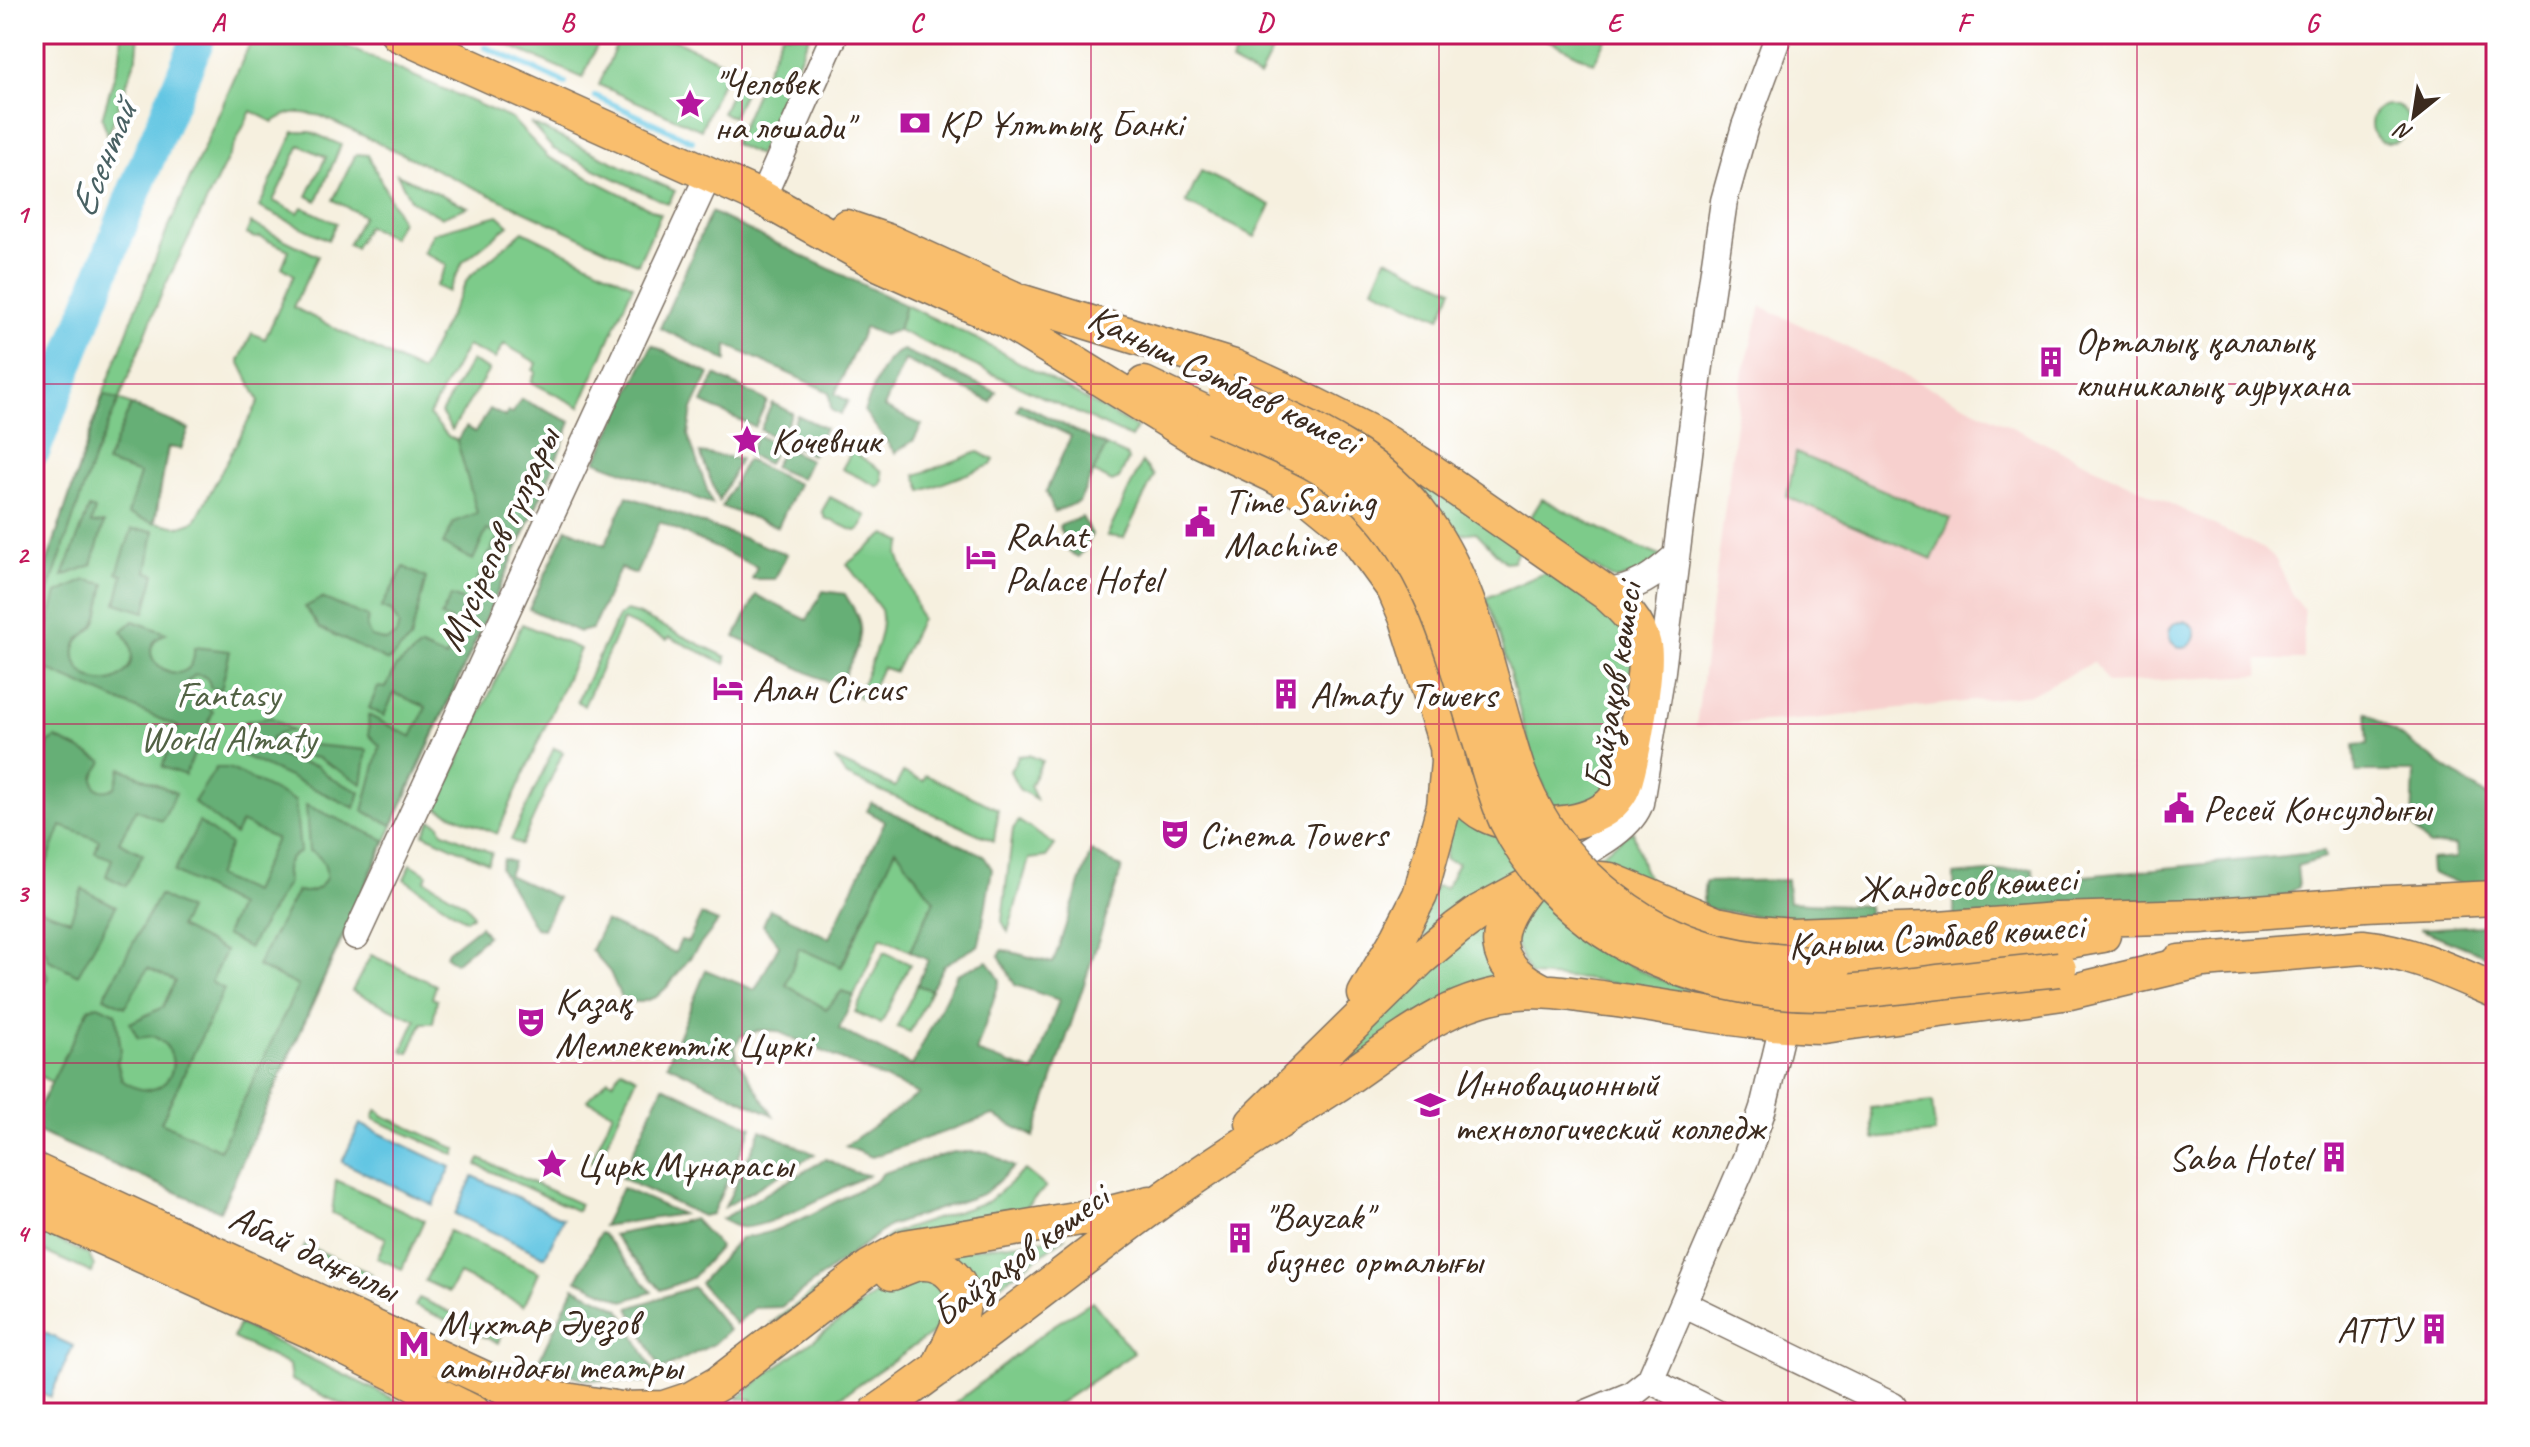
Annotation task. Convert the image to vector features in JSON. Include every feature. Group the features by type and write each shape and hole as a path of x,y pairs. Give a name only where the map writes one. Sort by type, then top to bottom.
{"main road":[{"name":"Қаныш Сәтбаев көшесі","path":"398,34 762,198 890,242 1012,311 1220,404 1337,443 1361,458 1407,498 1445,551 1467,600 1519,772 1532,805 1561,849 1623,909 1668,935 1728,954 1770,961 1837,963 2058,956 2199,961 2363,947 2393,950 2496,991"},
{"path":"1012,311 1234,367 1293,394 1375,435 1431,471 1605,592 1627,612 1639,630 1646,658 1624,784 1611,805 1567,824 1524,826 1503,822 1487,817 1465,798 1454,782 1448,762"},
{"path":"1012,311 1201,441 1307,494 1351,530 1394,589 1407,619 1447,747 1444,806 1420,895 1384,964 1334,1042"},
{"path":"1539,879 1511,907 1501,930 1500,943 1506,965 1522,979 1543,991 1783,1025 1823,1026 2070,992 2199,961"},
{"name":"Жандосов көшесі","path":"1539,879 1610,880 1716,924 1781,934 1925,930 2056,920 2200,916 2496,898"},
{"name":"Байзақов көшесі","path":"1215,1163 1281,1093 1420,959 1457,928 1539,879"},
{"name":"Қаныш Сәтбаев көшесі","path":"2058,956 2200,916"},
{"name":"Байзақов көшесі","path":"876,1413 1162,1200 1380,1056 1406,1035 1432,1019 1477,1000 1517,992 1543,991"},
{"name":"Абай даңғылы","path":"34,1170 559,1413"},
{"path":"511,1391 621,1409 664,1408 691,1399 719,1383 870,1267 905,1247 1111,1213 1162,1200"},
{"name":"Абай даңғылы","path":"34,1207 311,1331 474,1413"},
{"path":"718,1413 734,1392 889,1273 922,1263 942,1266 958,1281 963,1303 958,1323 937,1370"}],"street":[{"path":"762,198 835,34"},
{"name":"Байзақов көшесі","path":"1539,879 1622,828 1638,810 1662,671 1724,201 1745,126 1779,34"},
{"name":"Мүсірепов гүлзары","path":"356,936 709,174"},
{"path":"1605,592 1635,586 1652,577 1676,556"},
{"path":"1587,1413 1631,1395 1650,1380 1746,1158 1763,1108 1783,1025"},
{"path":"1683,1304 1893,1406 1896,1413"},
{"path":"1650,1380 1716,1413"}],"shaded area":[{"path":"1761,306 2264,549 2276,560 2304,610 2304,660 2258,660 2260,675 2107,683 2094,662 2032,694 1813,719 1696,726 1742,378"}],"green space":[{"path":"122,34 139,34 137,55 108,136 102,118 120,56"},
{"name":"Fantasy World Almaty","path":"254,34 277,44 284,34 318,34 512,119 548,157 661,214 638,264 321,116 296,113 273,122 251,111 164,288 119,400 189,429 181,449 168,447 155,522 178,527 195,521 259,401 239,361 252,333 265,339 294,275 282,267 289,250 246,234 251,223 318,256 293,307 421,372 468,278 523,231 633,285 580,407 531,382 537,363 504,344 495,359 467,346 429,415 448,436 545,487 220,1211 34,1130 34,1117 53,1083 34,1073 34,602 103,394 163,240"},
{"path":"490,34 602,34 583,78 489,37"},
{"path":"621,34 662,34 729,65 701,130 599,85"},
{"path":"782,34 810,34 758,155 734,144"},
{"path":"1245,34 1281,34 1259,77 1231,62"},
{"path":"1536,34 1609,34 1594,63"},
{"path":"741,69 752,74 733,117 722,113"},
{"path":"2390,105 2403,111 2409,124 2403,137 2390,143 2377,137 2371,124 2377,111"},
{"path":"530,123 675,191 668,204 553,149"},
{"path":"294,132 311,132 341,145 317,201 307,196 326,157 300,145 273,201 298,213 302,207 336,223 328,240 259,207"},
{"path":"356,154 368,155 401,221 392,238 367,226 355,248 348,245 363,216 333,200"},
{"path":"1201,171 1271,205 1255,237 1186,203"},
{"path":"397,174 468,207 441,217 411,201"},
{"path":"711,212 905,305 898,330 883,335 865,327 835,394 848,401 840,415 831,410 829,392 727,345 727,361 660,328"},
{"path":"498,215 509,225 463,262 448,292 436,286 447,265 423,252 433,233"},
{"path":"1386,258 1453,289 1440,318 1373,288"},
{"path":"905,305 979,340 1137,428 1131,438 898,330"},
{"path":"652,345 709,374 692,409 688,435 712,504 596,461"},
{"path":"903,350 996,392 991,402 905,360 884,407 922,425 914,440 895,453 864,411 883,367"},
{"path":"471,361 489,370 452,430 441,413"},
{"path":"715,375 767,401 755,427 702,403"},
{"path":"104,394 119,400 93,460 34,635 34,602"},
{"path":"521,399 571,422 545,487 392,825 363,811 380,746 369,735 368,715 412,737 426,707 394,693 384,716 369,708 378,687 386,688 396,667 421,647 446,658 461,626 441,616 451,596 467,602 498,535 487,530 473,560 443,544 454,522 477,513 457,441 466,427 475,432 490,409 505,417 508,412 512,414"},
{"path":"772,403 792,413 779,439 760,430"},
{"path":"1020,403 1106,446 1079,502 1054,512 1046,491 1071,436 1017,410"},
{"path":"131,405 189,429 181,449 168,447 154,523 128,514 140,474 106,463"},
{"path":"797,415 825,428 812,455 785,442"},
{"path":"757,435 777,445 768,464 748,455"},
{"path":"1106,446 1126,455 1128,460 1119,479 1112,482 1093,472"},
{"path":"783,447 810,460 801,479 773,467"},
{"path":"852,451 882,471 883,481 879,487 842,469"},
{"path":"978,452 994,460 991,465 922,491 916,475"},
{"path":"700,453 740,459 719,501"},
{"path":"1796,453 1951,519 1932,559 1787,497"},
{"path":"746,460 798,484 778,527 722,507"},
{"path":"1142,462 1154,476 1124,538 1107,536"},
{"path":"1396,462 1521,546 1513,561 1505,562 1476,532 1454,535"},
{"path":"627,496 787,554 775,579 752,579 757,567 660,522 636,574 620,568 592,629 579,632 529,609 567,528 605,545"},
{"path":"830,497 867,516 860,530 855,531 825,518 822,511"},
{"path":"1542,499 1630,544 1661,556 1640,573 1616,580 1524,528"},
{"path":"89,508 95,510 91,524 104,523 92,565 63,576"},
{"path":"1082,517 1092,534 1078,557 1069,552 1059,526"},
{"path":"132,529 154,531 147,572 155,574 145,612 116,603 123,575 117,573"},
{"path":"886,534 903,542 898,554 921,619 895,672 882,667 867,701 857,696 878,641 881,610 847,564"},
{"path":"404,567 426,578 410,640 388,661 320,628 305,607 322,598 368,617 366,627 371,637 386,641 396,635 399,625 391,611 381,608"},
{"path":"1554,569 1619,618 1634,660 1611,789 1557,814 1534,762 1486,598"},
{"path":"86,580 105,584 96,623 80,638 75,649 78,666 90,678 114,680 127,670 132,653 122,631 133,621 166,633 154,643 151,653 155,662 175,673 185,671 192,663 194,647 230,651 221,690 210,688 208,680 201,675 195,675 187,682 189,693 213,712 185,775 162,767 178,727 37,665 57,593"},
{"path":"823,591 845,594 860,626 855,653 838,687 735,637 756,595 807,620"},
{"path":"626,611 726,657 726,664 669,637 667,640 623,620 584,706 577,701 618,617"},
{"path":"522,624 580,649 497,834 437,808"},
{"path":"2366,712 2485,795 2496,798 2496,886 2466,886 2431,873 2430,860 2456,858 2455,845 2429,846 2412,825 2414,772 2356,772 2354,745 2368,744"},
{"path":"271,717 292,731 274,736 270,743 272,752 294,762 317,766 332,779 360,792 355,808 229,749 240,723"},
{"path":"288,737 313,745 367,750 362,784 318,758 288,754 279,744"},
{"path":"56,738 103,761 94,777 99,789 115,787 121,768 176,793 162,821 136,809 119,842 143,854 126,886 106,876 112,859 95,853 99,840 61,826 34,897 34,818 48,743"},
{"path":"554,748 563,752 521,845 511,840"},
{"path":"1029,755 1042,761 1030,786 1036,799 1019,789 1010,771 1018,756"},
{"path":"836,760 895,787 903,772 923,781 926,775 998,809 994,841 845,775"},
{"path":"216,768 229,768 295,801 300,852 287,864 288,882 249,948 225,935 238,906 174,872 199,822 230,845 216,876 252,892 276,839 241,822 235,835 194,802"},
{"path":"1452,800 1498,834 1521,870 1396,957 1436,886 1446,888 1458,863 1445,859"},
{"path":"871,803 983,855 992,869 979,945 944,965 931,990 917,985 928,960 910,951 934,901 896,849 841,967 799,948 786,985 826,1009 842,991 854,996 839,1029 912,1066 957,974 988,961 1000,980 976,1052 1034,1072 1059,1000 1015,985 999,955 1003,950 1053,963 1091,851 1122,868 1034,1137 993,1115 872,1157 845,1146 919,1094 777,1031 761,1030 741,1036 735,1046 736,1057 773,1115 667,1064 706,970 755,990 779,945 763,925 770,909 829,938 885,821 867,811"},
{"path":"306,805 385,840 220,1211 34,1130 34,1117 89,1008 98,1005 116,1013 121,1051 117,1062 122,1080 137,1088 150,1089 169,1078 171,1056 165,1045 153,1036 138,1038 130,1023 163,1007 175,981 148,968 125,1007 104,997 159,895 188,910 179,927 225,951 211,982 224,989 161,1122 220,1150 298,986 257,966 297,891 314,890 326,878 323,862 309,851"},
{"path":"431,820 440,825 442,831 492,853 488,863 424,834"},
{"path":"1019,821 1055,845 1046,857 1029,859 1008,932 1002,921 1013,829"},
{"path":"1633,831 1643,868 1652,886 1591,861"},
{"path":"896,848 934,901 910,951 881,937 854,996 842,991 826,1009 786,985 799,948 842,967"},
{"path":"2324,852 2325,858 2297,866 2299,887 2275,901 1954,922 1954,875 2033,868 2035,881"},
{"path":"503,859 513,862 508,875 558,898 543,929 535,928 500,868"},
{"path":"411,864 427,874 425,880 467,905 473,915 466,920 404,879"},
{"path":"1787,880 1789,902 1868,906 1869,925 1825,926 1702,908 1705,882"},
{"path":"82,889 116,906 78,975 49,960 34,924 34,907 70,920"},
{"path":"1536,890 1583,935 1620,960 1669,983 1721,999 1583,979 1530,976 1508,927"},
{"path":"701,915 718,922 667,987 656,997 641,1002 623,1002 610,972 591,950 605,921 675,953 681,940 688,942"},
{"path":"1492,916 1503,976 1307,1094 1419,980"},
{"path":"2496,924 2496,960 2420,929"},
{"path":"480,926 487,936 455,963 446,956 448,951"},
{"path":"34,944 48,977 34,1003"},
{"path":"884,952 910,964 881,1024 855,1012"},
{"path":"371,955 436,985 432,998 437,1000 433,1023 422,1023 409,1053 402,1051 416,1020 352,991"},
{"path":"917,985 931,990 910,1032 897,1027"},
{"path":"621,1069 637,1077 597,1164 591,1162 613,1112 587,1100 608,1079 613,1082"},
{"path":"663,1086 752,1127 712,1214 702,1216 621,1178"},
{"path":"1932,1102 1935,1133 1874,1139 1871,1108"},
{"path":"376,1110 457,1149 455,1155 373,1119"},
{"path":"761,1130 815,1154 725,1207"},
{"path":"954,1152 987,1152 1014,1167 985,1193 889,1226 781,1307 754,1308 736,1324 700,1283 740,1238 773,1231 791,1223 878,1179 883,1173"},
{"path":"480,1159 580,1204 577,1211 477,1165"},
{"path":"826,1159 853,1172 868,1175 766,1223 739,1227 722,1219"},
{"path":"1025,1170 1046,1187 1018,1214 770,1324 893,1233 989,1201"},
{"path":"336,1180 424,1220 402,1269 377,1258 386,1238 332,1213"},
{"path":"622,1188 682,1214 603,1226"},
{"path":"694,1219 720,1247 692,1278 661,1290 613,1235"},
{"path":"34,1229 89,1255 94,1266 92,1273 34,1247"},
{"path":"449,1231 539,1272 524,1306 459,1274 449,1292 425,1281"},
{"path":"600,1233 652,1292 624,1301 577,1280"},
{"path":"1064,1238 974,1304 940,1252"},
{"path":"305,1245 372,1274 368,1284 301,1255"},
{"path":"927,1278 946,1301 937,1330 817,1413 753,1413 752,1399 737,1399 888,1285"},
{"path":"574,1287 620,1309 655,1374 644,1383 582,1379 539,1360"},
{"path":"693,1287 729,1330 714,1344 661,1370 629,1308"},
{"path":"419,1298 501,1335 498,1343 415,1306"},
{"path":"1092,1301 1134,1353 1055,1406 1051,1413 943,1413 1051,1327"},
{"path":"239,1324 423,1413 359,1413 291,1380 289,1365 233,1338"}],"water":[{"path":"2182,621 2191,625 2195,634 2191,643 2182,647 2173,643 2169,634 2173,625"},
{"path":"360,1124 451,1167 433,1205 342,1162"},
{"path":"473,1176 563,1219 545,1257 455,1214"},
{"path":"34,1328 73,1346 50,1397 34,1389"}],"waterway":[{"name":"Есентай","path":"34,450 127,209 200,34"},
{"path":"485,47 565,83"},
{"path":"595,96 692,141"}],"place":[{"name":"\"Человек на лошади\"","path":"690,104"},
{"name":"ҚР Ұлттық Банкі","path":"915,123"},
{"name":"Орталық қалалық клиникалық аурухана","path":"2051,362"},
{"name":"Кочевник","path":"747,440"},
{"name":"Time Saving Machine","path":"1200,522"},
{"name":"Rahat Palace Hotel","path":"981,557"},
{"name":"Алан Circus","path":"728,688"},
{"name":"Almaty Towers","path":"1286,694"},
{"name":"Ресей Консулдығы","path":"2179,808"},
{"name":"Cinema Towers","path":"1175,834"},
{"name":"Қазақ Мемлекеттік Циркі","path":"531,1022"},
{"name":"Инновационный технологический колледж","path":"1430,1105"},
{"name":"Saba Hotel","path":"2334,1157"},
{"name":"Цирк Мұнарасы","path":"552,1164"},
{"name":"\"Bayzak\" бизнес орталығы","path":"1240,1238"},
{"name":"АТТУ","path":"2434,1329"},
{"name":"Мұхтар Әуезов атындағы театры","path":"414,1344"}]}
